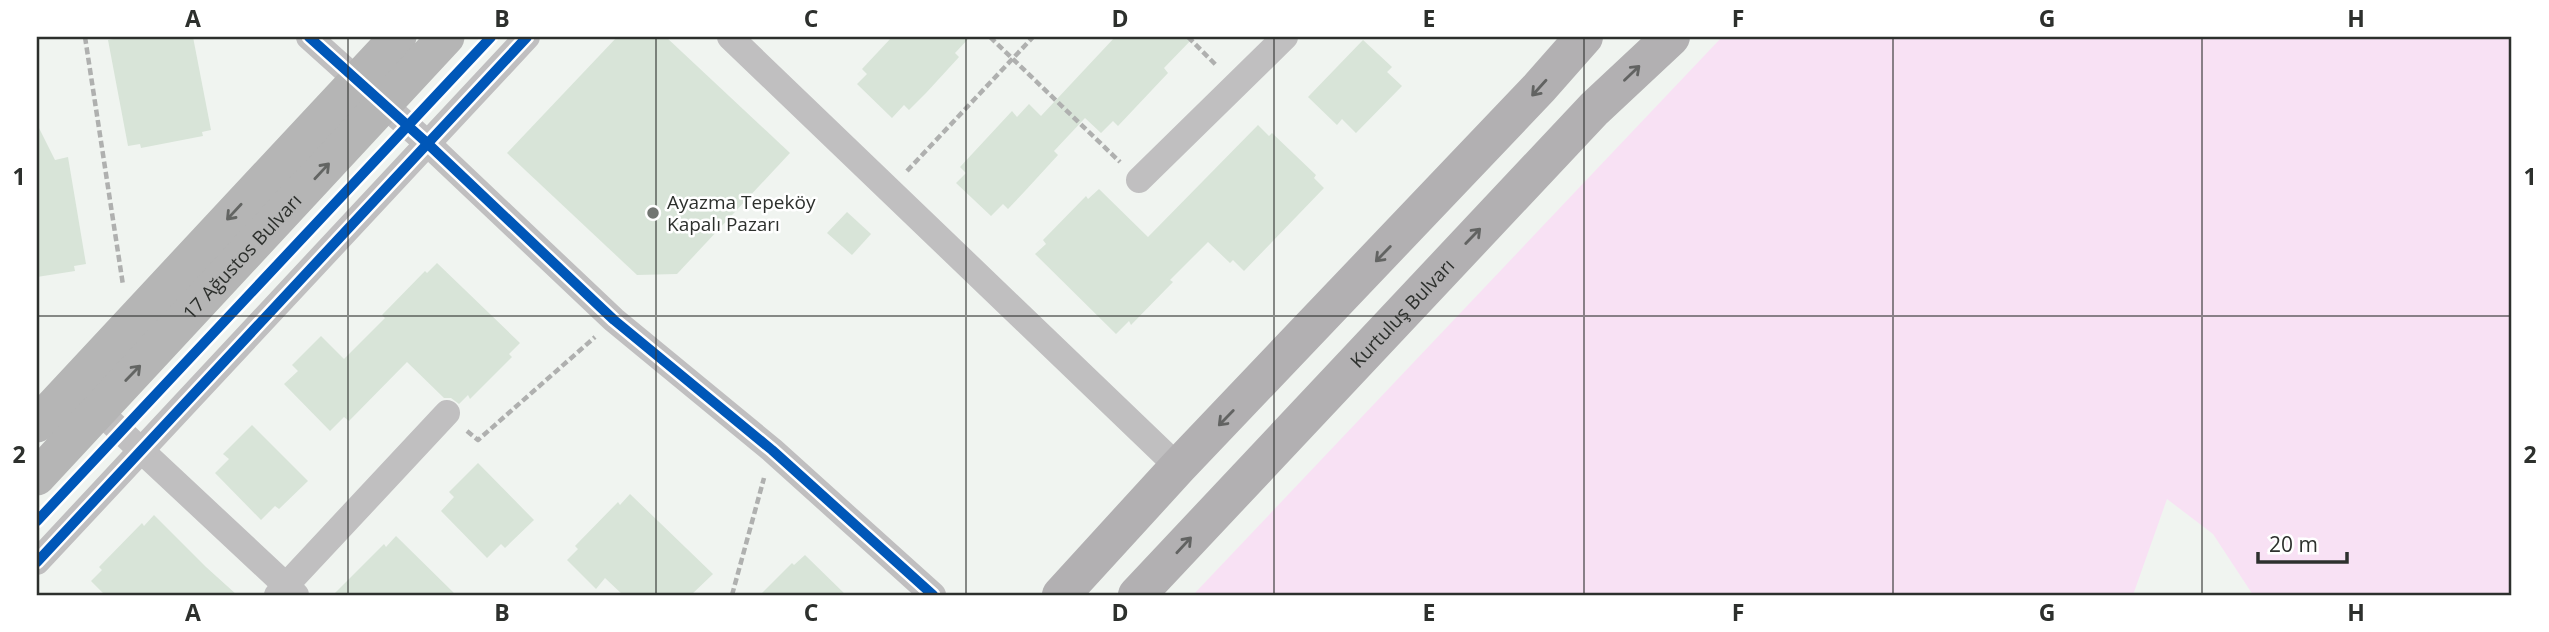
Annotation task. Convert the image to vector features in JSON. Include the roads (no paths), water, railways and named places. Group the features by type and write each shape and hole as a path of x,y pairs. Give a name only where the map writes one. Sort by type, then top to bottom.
{"highway":[{"path":"1061,595 1178,467 1394,243 1584,37"},
{"name":"Kurtuluş Bulvarı","path":"1137,595 1585,119 1671,37"}],"main road":[{"name":"17 Ağustos Bulvarı","path":"37,477 98,410 370,93 398,37"},
{"name":"17 Ağustos Bulvarı","path":"37,424 370,93 446,37"}],"street":[{"path":"309,37 614,320 772,450 933,595"},
{"path":"37,562 527,37"},
{"path":"730,37 1178,467"},
{"path":"1139,180 1284,37"},
{"path":"98,410 286,592 447,413"}],"place":[{"name":"Ayazma Tepeköy Kapalı Pazarı","path":"653,213"}]}
